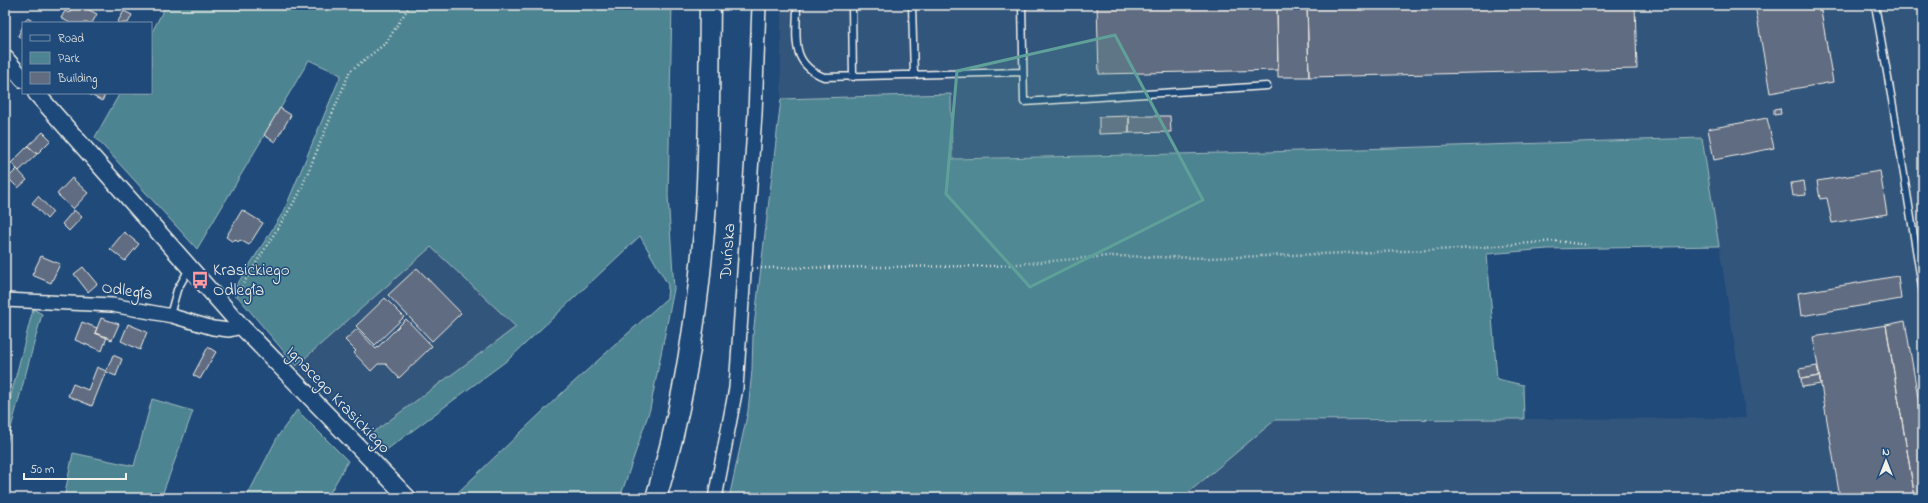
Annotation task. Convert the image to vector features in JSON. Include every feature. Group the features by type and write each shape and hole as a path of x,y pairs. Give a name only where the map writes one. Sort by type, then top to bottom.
{"main road":[{"path":"656,498 681,400 696,307 706,202 710,5"}],"street":[{"name":"Duńska","path":"715,498 733,407 745,268 759,5"},
{"path":"5,58 22,78"},
{"name":"Ignacego Krasickiego","path":"37,94 242,327 370,461 408,498"},
{"name":"Odległa","path":"5,300 112,305 170,315 213,328 229,330 242,327"}],"lane":[{"path":"797,5 798,53 801,61 806,67 824,77 1023,72"},
{"path":"852,5 853,77"},
{"path":"912,5 914,75"},
{"path":"1022,5 1024,102 1267,86"},
{"path":"1875,5 1923,293"},
{"path":"170,315 177,290 190,268"}],"path":[{"path":"228,310 299,194 350,71 386,43 410,5"},
{"path":"745,268 816,266 995,266 1108,256 1208,258 1460,249 1555,241 1588,244"}],"highlighted area":[{"path":"1115,35 1203,200 1030,287 946,194 957,71"}],"shaded area":[{"path":"781,5 1923,5 1923,498 1182,498 1275,420 1746,418 1702,138 1267,152 952,159 951,94 781,99"},
{"path":"431,247 517,327 367,437 296,366"}],"green space":[{"path":"166,5 672,5 668,195 674,289 650,409 620,498 452,498 564,391 667,298 668,285 640,236 509,359 385,451 367,437 516,327 431,247 296,366 233,291 284,211 341,75 309,60 197,249 95,137 119,94 152,94 152,32"},
{"path":"951,94 952,159 1267,152 1702,138 1719,246 1548,249 1487,254 1497,379 1523,385 1524,419 1275,420 1182,498 729,498 748,411 752,370 753,335 781,99"},
{"path":"33,309 42,314 5,450 5,419"},
{"path":"152,399 193,411 161,498 64,498 73,453 134,466"},
{"path":"297,410 348,461 327,498 246,498 278,436"}],"building":[{"path":"73,5 80,5 97,14 93,22 68,22 61,18 65,11 69,13"},
{"path":"1097,5 1277,5 1278,70 1099,74"},
{"path":"1277,5 1307,5 1309,77 1278,77"},
{"path":"1307,5 1635,5 1637,69 1309,77"},
{"path":"1755,5 1820,5 1833,82 1770,93"},
{"path":"124,11 132,15 128,22 118,22"},
{"path":"27,18 35,22 25,22"},
{"path":"22,28 22,38 18,36"},
{"path":"89,94 106,94 102,101"},
{"path":"280,108 291,115 275,142 264,135"},
{"path":"1780,108 1781,114 1774,115 1774,109"},
{"path":"1129,116 1170,116 1171,132 1129,133"},
{"path":"1129,116 1129,133 1099,134 1099,117"},
{"path":"1767,118 1774,148 1714,160 1708,129"},
{"path":"43,132 51,140 37,154 28,146"},
{"path":"28,146 37,154 19,171 11,163"},
{"path":"17,169 27,180 18,188 8,178"},
{"path":"1880,171 1887,214 1832,223 1827,198 1820,199 1817,181"},
{"path":"72,178 88,193 73,209 57,194"},
{"path":"1804,181 1806,195 1793,196 1791,183"},
{"path":"38,196 53,212 47,219 32,203"},
{"path":"74,210 82,217 69,231 62,224"},
{"path":"242,210 263,223 249,245 240,240 238,242 235,239 233,242 226,237"},
{"path":"124,232 139,244 125,261 110,249"},
{"path":"41,256 60,264 51,283 32,275"},
{"path":"83,267 97,284 88,292 74,274"},
{"path":"417,268 461,313 432,341 388,295"},
{"path":"1898,276 1901,299 1801,316 1798,293"},
{"path":"385,298 404,317 375,345 356,326"},
{"path":"101,318 119,324 112,340 95,333"},
{"path":"406,319 432,346 399,378 386,364 378,364 371,371 354,353 356,351 345,340 357,329 376,349"},
{"path":"1905,321 1923,427 1923,498 1915,498 1886,325"},
{"path":"82,322 97,328 95,333 107,337 102,351 75,340"},
{"path":"128,324 147,332 140,350 121,341"},
{"path":"1886,325 1915,498 1840,498 1813,337"},
{"path":"208,347 216,352 200,379 193,375"},
{"path":"113,355 122,359 116,376 106,372"},
{"path":"1817,366 1819,376 1801,379 1799,369"},
{"path":"97,367 106,371 92,406 68,396 73,384 88,390"},
{"path":"1819,376 1821,384 1802,387 1801,379"}],"place":[{"name":"Krasickiego Odległa","path":"200,280"}]}
